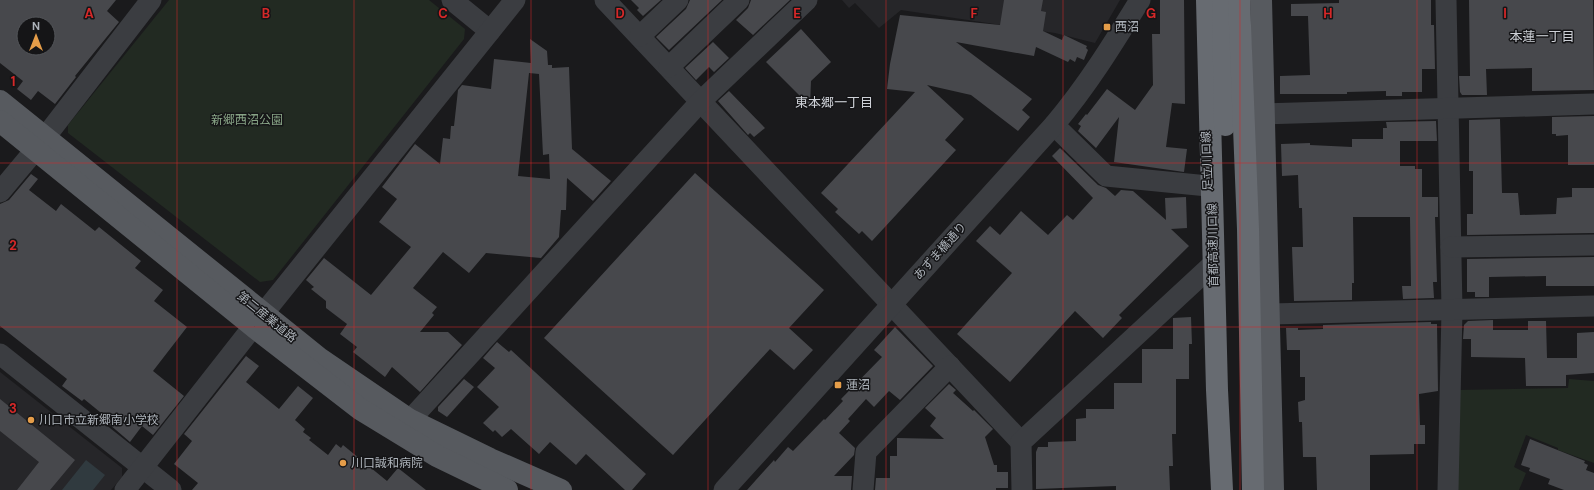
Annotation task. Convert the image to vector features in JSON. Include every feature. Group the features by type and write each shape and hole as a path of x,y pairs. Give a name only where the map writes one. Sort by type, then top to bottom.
{"highway":[{"name":"首都高速川口線","path":"1207,0 1216,390 1222,490"},
{"path":"1223,0 1253,490"},
{"path":"1234,490 1238,228 1239,0"},
{"path":"1254,0 1266,490"}],"main road":[{"name":"足立川口線","path":"1203,0 1214,490"},
{"path":"1261,0 1273,490"},
{"name":"第二産業道路","path":"0,100 40,142 259,320 360,409 437,456 507,490"},
{"name":"第二産業道路","path":"0,121 40,142"},
{"name":"第二産業道路","path":"259,320 319,358 410,420 490,459 562,490"}],"street":[{"path":"0,192 151,0"},
{"path":"452,0 490,31"},
{"path":"125,490 515,0"},
{"path":"605,0 1021,442 1022,490"},
{"path":"640,36 678,0"},
{"path":"668,67 739,0"},
{"path":"410,420 701,101 807,0"},
{"name":"あずま橋通り","path":"724,490 1054,125 1078,96 1098,68 1140,0"},
{"path":"1446,0 1452,310 1448,490"},
{"path":"1264,114 1449,107 1594,104"},
{"path":"1054,125 1106,176 1208,186"},
{"path":"1451,247 1594,245"},
{"path":"1021,442 1210,267"},
{"path":"1269,314 1594,306"},
{"path":"0,354 171,490"},
{"path":"863,490 866,452 950,366"}],"shaded area":[{"path":"842,0 1120,0 1095,43 1055,33 901,10 879,28 855,3 849,8"},
{"name":"川口市立新郷南小学校","path":"0,372 122,468 122,477 111,490 0,490"},
{"path":"86,460 105,475 93,490 62,490"}],"green space":[{"name":"新郷西沼公園","path":"169,0 429,0 465,29 464,39 273,280 260,282 68,133 68,125"},
{"path":"1569,379 1594,381 1594,463 1558,450 1558,448 1526,435 1514,467 1526,473 1519,490 1455,490 1457,390 1568,388"}],"building":[{"path":"0,0 116,0 107,11 119,22 75,76 76,77 55,104 38,91 31,100 17,89 23,81 0,63"},
{"path":"631,0 661,0 643,16 637,10 639,8"},
{"path":"690,0 722,0 669,50 656,37 686,9"},
{"path":"751,0 790,0 753,35 736,20 748,8"},
{"path":"1004,0 1043,0 1041,11 1046,12 1043,31 1062,40 1064,35 1087,46 1086,48 1088,50 1084,60 1077,57 1075,62 1070,59 1068,62 1036,47 1034,56 956,42 1032,99 1022,110 1030,117 1018,131 971,95 927,85 964,119 945,140 956,150 872,241 862,231 859,234 835,212 838,209 821,193 915,92 887,89 890,64 900,15 1000,25"},
{"path":"1160,0 1184,0 1185,104 1172,103 1166,147 1187,149 1184,172 1114,162 1119,117 1096,148 1078,131 1081,126 1078,124 1107,89 1135,110 1153,85 1152,34 1160,34"},
{"path":"1339,0 1431,0 1431,25 1434,25 1435,69 1422,69 1422,92 1402,92 1402,96 1386,96 1386,91 1347,92 1347,94 1280,94 1280,76 1310,75 1308,16 1291,16 1291,4 1339,3"},
{"path":"1469,0 1593,0 1594,90 1532,91 1532,68 1486,69 1487,95 1462,95 1460,92 1459,76 1470,76"},
{"path":"801,29 831,62 811,81 810,106 766,62"},
{"path":"530,39 547,51 548,65 552,65 552,68 569,67 572,149 611,181 593,201 567,178 566,210 561,210 559,237 541,258 486,253 469,273 443,252 413,288 437,307 432,313 434,315 420,332 448,332 462,345 420,392 392,367 385,377 353,352 357,347 340,334 347,324 326,308 326,301 311,289 314,287 306,280 324,258 371,295 411,247 379,222 397,199 382,187 415,144 440,164 443,138 450,139 451,126 454,126 458,90 462,85 491,89 494,59 531,63","holes":["529,73 539,74 543,155 549,154 550,179 518,176"]},
{"path":"713,42 729,58 714,72 709,67 696,80 685,68"},
{"path":"729,91 765,128 754,137 750,133 748,135 718,101"},
{"path":"1594,116 1594,165 1568,165 1568,135 1556,136 1556,134 1552,134 1552,117"},
{"path":"1500,119 1502,193 1518,193 1520,215 1556,214 1557,198 1572,197 1572,188 1594,188 1594,233 1467,235 1467,214 1473,214 1473,171 1469,171 1469,120"},
{"path":"1436,121 1437,141 1400,141 1400,166 1415,166 1415,169 1422,169 1422,197 1438,197 1438,217 1435,217 1437,282 1433,282 1434,298 1403,299 1402,286 1411,286 1410,217 1353,217 1354,283 1352,283 1352,300 1294,301 1292,247 1303,247 1302,208 1299,208 1298,175 1282,176 1281,144 1310,143 1310,145 1352,147 1352,139 1383,139 1383,128 1387,128 1386,122"},
{"path":"1060,148 1098,185 1106,188 1115,196 1121,190 1133,191 1166,220 1165,198 1186,197 1187,228 1171,229 1189,246 1119,315 1122,318 1103,338 1075,311 1010,382 957,334 1012,273 976,241 990,226 1000,235 1021,211 1048,235 1067,215 1073,220 1093,198 1052,156"},
{"path":"695,173 824,290 789,328 813,350 794,370 770,349 673,455 544,338"},
{"path":"31,174 38,179 29,190 56,211 61,204 95,231 99,227 141,261 135,268 163,290 154,301 187,327 153,371 184,396 153,435 142,426 130,442 109,424 111,421 84,399 82,401 62,386 67,379 0,326 0,204 9,200"},
{"path":"1594,257 1594,286 1546,286 1546,276 1489,277 1489,297 1475,297 1475,292 1467,292 1467,259"},
{"path":"1191,317 1192,344 1189,344 1189,379 1176,379 1176,434 1172,434 1173,466 1169,466 1170,490 1116,490 1116,486 1036,489 1036,452 1038,447 1048,447 1048,442 1076,441 1076,419 1086,418 1086,409 1114,409 1114,383 1142,383 1142,349 1173,349 1173,318"},
{"path":"1493,320 1493,330 1528,330 1528,321 1546,321 1547,358 1577,358 1577,333 1594,332 1594,373 1566,375 1566,386 1526,386 1525,358 1471,357 1471,339 1463,339 1464,325 1468,321"},
{"path":"1431,322 1431,324 1437,324 1438,391 1419,394 1420,425 1425,425 1425,444 1414,444 1414,454 1370,455 1370,490 1317,490 1316,457 1303,457 1302,422 1299,422 1298,402 1305,400 1305,377 1300,377 1300,350 1287,350 1286,328 1298,328 1298,330 1323,329 1323,325"},
{"path":"895,327 933,366 900,400 889,391 874,407 866,399 848,419 850,421 839,433 855,448 854,455 834,476 852,476 851,490 747,490 788,447 793,451 843,401 841,399 882,357 874,350"},
{"path":"497,342 509,352 511,350 646,474 632,490 625,490 586,454 576,465 550,442 539,454 511,429 502,437 495,430 493,432 483,423 499,407 477,387 495,368 483,358"},
{"path":"246,356 259,366 246,382 279,409 298,386 313,398 295,420 305,429 303,432 311,438 309,440 328,455 336,444 341,448 343,445 387,481 398,468 426,490 192,490 198,483 174,464 192,441 184,434"},
{"path":"464,379 474,387 447,417 438,411 438,407"},
{"path":"949,384 956,390 953,393 973,411 974,410 993,429 985,437 994,465 997,465 997,472 1008,472 1008,488 996,488 996,490 875,490 876,478 890,478 890,456 897,456 897,438 944,439 930,426 936,418 925,408"},
{"path":"0,399 75,460 50,490 17,490 39,462 0,431"},
{"path":"1530,439 1585,461 1584,463 1588,465 1586,470 1594,473 1594,490 1564,490 1548,484 1550,479 1529,471 1530,468 1521,465"}],"place":[{"name":"西沼","path":"1107,27"},
{"name":"蓮沼","path":"838,385"},
{"name":"川口市立新郷南小学校","path":"31,420"},
{"name":"川口誠和病院","path":"343,463"}],"district":[{"name":"本蓮一丁目","path":"1542,36"},
{"name":"東本郷一丁目","path":"834,102"}]}
